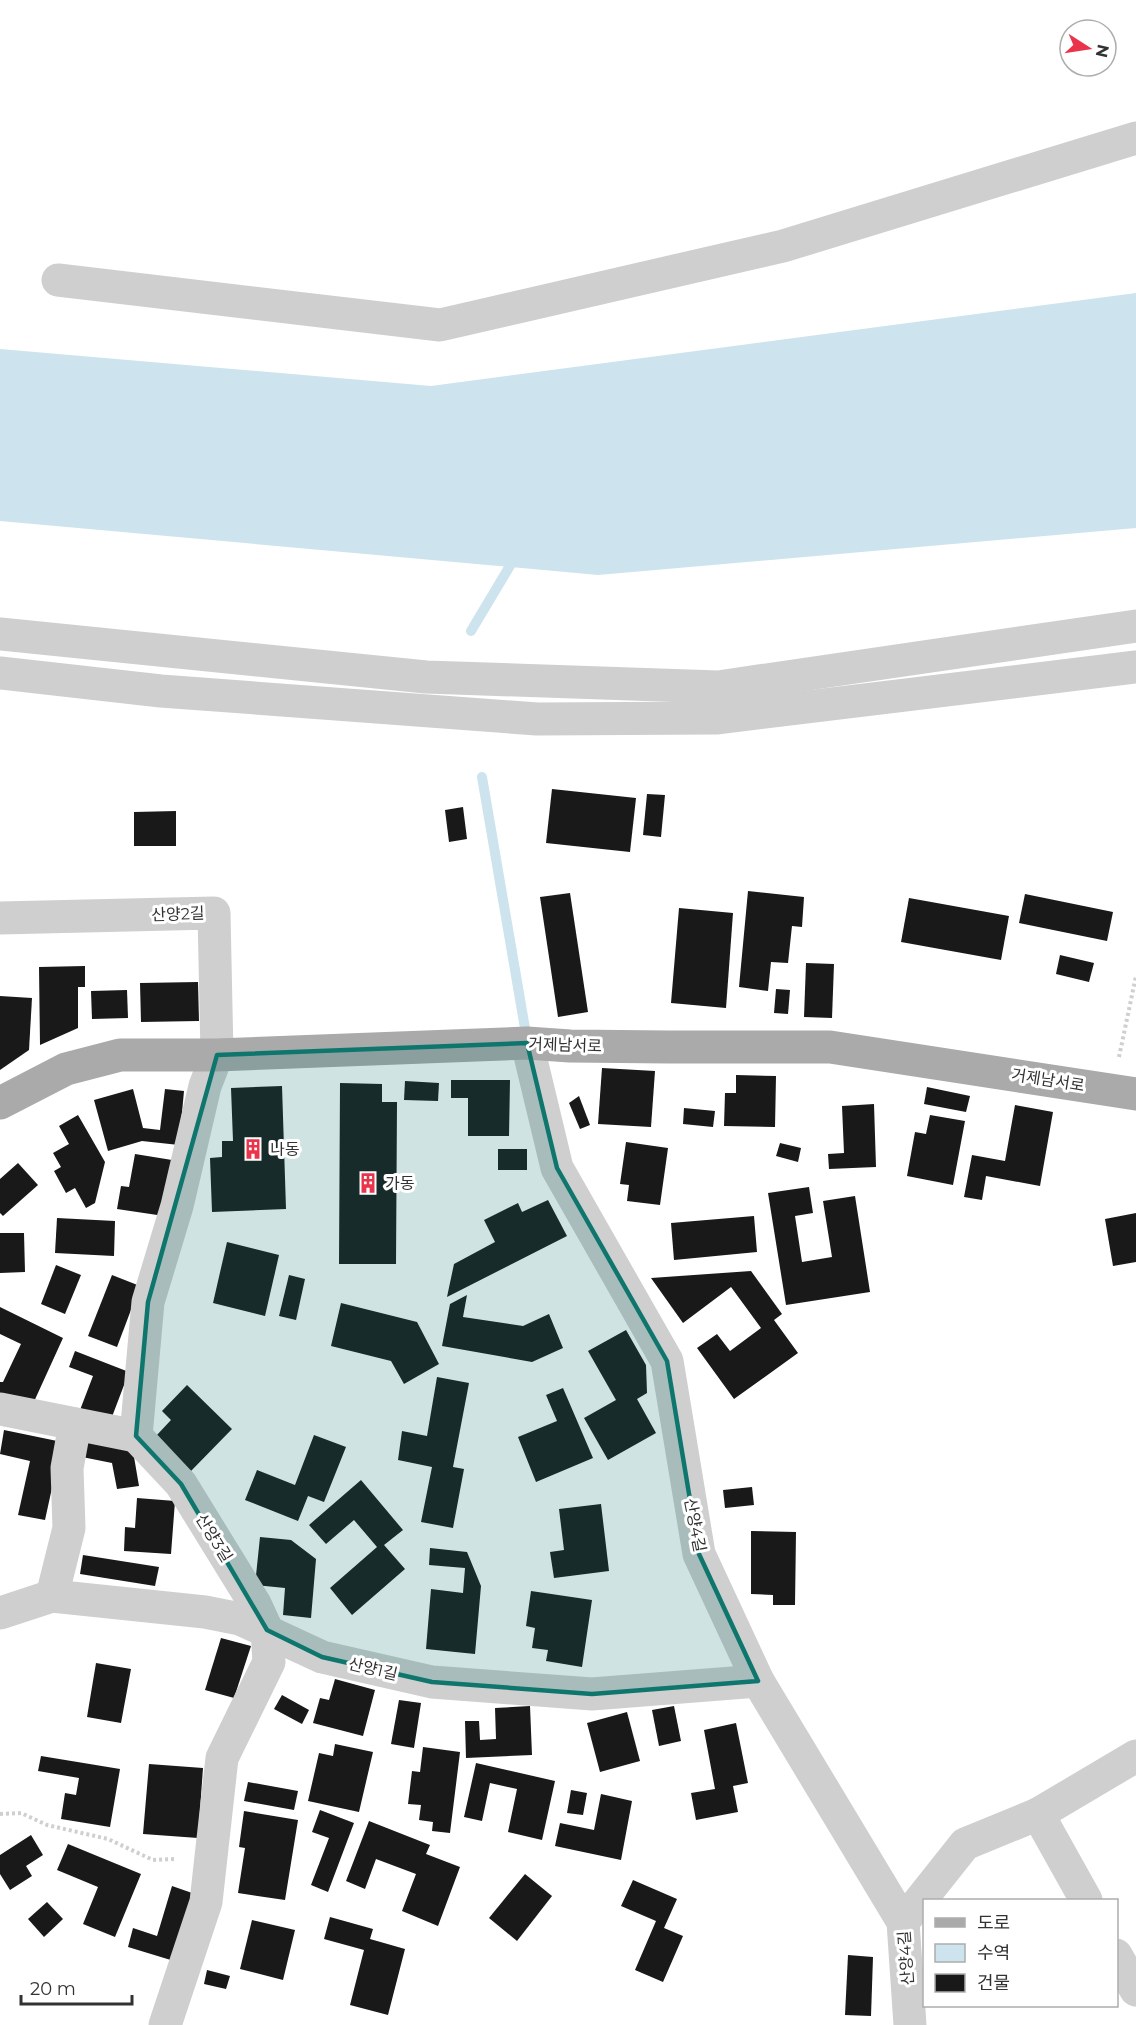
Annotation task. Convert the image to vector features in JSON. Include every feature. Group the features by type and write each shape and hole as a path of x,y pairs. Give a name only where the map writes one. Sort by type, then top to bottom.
{"main road":[{"name":"거제남서로","path":"0,1103 66,1069 120,1055 217,1055 527,1043 570,1046 830,1047 1124,1092"}],"street":[{"path":"58,280 440,325 783,246 1136,138"},
{"path":"0,634 426,677 718,687 1136,626"},
{"path":"0,673 161,691 537,719 716,718 1136,667"},
{"name":"산양2길","path":"0,918 214,913 217,1055"},
{"name":"산양4길","path":"527,1043 557,1168 668,1361 699,1554 758,1681 903,1922 910,2025"},
{"path":"0,1409 136,1436 148,1302 177,1206 205,1086 217,1055"},
{"path":"52,1596 69,1528 66,1468 75,1424"},
{"name":"산양3길","path":"136,1436 181,1484 255,1604 267,1630 268,1662 222,1758 206,1902 165,2025"},
{"name":"산양1길","path":"0,1613 52,1596 205,1612 240,1619 322,1657 432,1682 592,1694 758,1681"},
{"path":"903,1922 964,1844 1038,1814 1136,1756"},
{"path":"1038,1814 1085,1899"},
{"path":"1118,1958 1136,1990"}],"path":[{"path":"1124,1092 1136,976"},
{"path":"0,1814 21,1813 47,1825 108,1839 153,1860 211,1859"}],"highlighted area":[{"path":"527,1043 557,1168 667,1361 699,1554 758,1681 592,1694 432,1682 322,1657 267,1630 181,1484 136,1436 148,1302 217,1055"}],"water":[{"path":"1136,293 1136,528 598,575 0,521 0,349 431,386"}],"building":[{"path":"552,789 636,798 630,852 546,843"},
{"path":"647,794 665,795 661,837 643,835"},
{"path":"463,807 467,839 449,842 445,810"},
{"path":"176,811 176,846 134,846 134,812"},
{"path":"748,891 804,897 802,927 792,926 788,963 771,962 768,991 739,987"},
{"path":"570,893 588,1012 558,1017 540,897"},
{"path":"1025,894 1113,912 1107,941 1019,923"},
{"path":"909,898 1009,916 1001,960 901,942"},
{"path":"679,908 733,913 726,1008 671,1003"},
{"path":"1060,955 1094,963 1089,982 1056,974"},
{"path":"806,963 834,964 832,1018 804,1017"},
{"path":"85,966 85,987 78,987 78,1028 40,1045 39,967"},
{"path":"198,982 199,1021 141,1022 140,983"},
{"path":"776,989 790,990 788,1014 774,1013"},
{"path":"127,990 128,1018 92,1019 91,991"},
{"path":"0,996 32,998 29,1050 0,1070"},
{"path":"602,1068 655,1071 651,1127 598,1124"},
{"path":"736,1075 776,1076 775,1127 724,1126 725,1093 736,1093"},
{"path":"451,1080 510,1080 509,1136 468,1136 468,1098 451,1098"},
{"path":"405,1081 439,1083 438,1101 404,1100"},
{"name":"가동","path":"340,1083 382,1084 382,1102 397,1102 396,1264 339,1264"},
{"name":"나동","path":"282,1086 286,1209 212,1212 210,1158 222,1157 222,1141 233,1141 231,1088"},
{"path":"927,1087 970,1096 966,1112 924,1104"},
{"path":"133,1089 143,1128 160,1130 165,1089 184,1091 179,1145 142,1141 108,1151 94,1100"},
{"path":"579,1096 590,1125 580,1129 569,1103"},
{"path":"874,1104 876,1167 829,1169 828,1154 844,1153 842,1106"},
{"path":"1015,1105 1053,1112 1040,1186 986,1176 982,1200 964,1197 972,1155 1005,1161"},
{"path":"684,1108 715,1111 713,1127 683,1124"},
{"path":"78,1115 105,1162 95,1203 86,1208 75,1188 66,1193 54,1171 61,1167 53,1153 69,1144 59,1126"},
{"path":"930,1115 965,1121 953,1185 907,1176 915,1132 926,1134"},
{"path":"626,1142 668,1148 660,1205 627,1201 629,1185 620,1184"},
{"path":"780,1143 801,1148 798,1162 776,1156"},
{"path":"498,1149 527,1149 527,1170 498,1170"},
{"path":"135,1154 172,1160 164,1216 117,1209 121,1186 129,1187"},
{"path":"18,1163 38,1185 3,1216 0,1213 0,1179"},
{"path":"809,1187 813,1213 795,1216 802,1262 832,1257 823,1201 855,1196 870,1292 786,1305 768,1193"},
{"path":"548,1200 567,1236 447,1297 454,1264 495,1242 484,1220 518,1203 522,1212"},
{"path":"1136,1213 1136,1262 1113,1266 1105,1219"},
{"path":"754,1216 757,1252 674,1260 671,1223"},
{"path":"57,1218 115,1221 114,1256 55,1253"},
{"path":"0,1233 24,1233 25,1272 0,1273"},
{"path":"227,1242 279,1255 265,1316 213,1303"},
{"path":"56,1265 81,1275 65,1314 41,1304"},
{"path":"751,1271 782,1314 774,1320 798,1353 734,1399 697,1348 717,1334 730,1351 761,1328 731,1287 683,1323 651,1278"},
{"path":"112,1275 140,1286 117,1347 88,1336"},
{"path":"289,1275 305,1279 296,1320 279,1316"},
{"path":"467,1295 463,1317 523,1326 549,1314 563,1348 532,1362 442,1346 450,1304"},
{"path":"341,1303 417,1322 439,1364 404,1384 391,1361 331,1346"},
{"path":"0,1307 63,1338 32,1406 0,1394 0,1382 3,1382 21,1344 0,1334"},
{"path":"626,1330 646,1365 647,1393 637,1399 656,1433 608,1460 584,1418 616,1400 588,1351"},
{"path":"75,1351 129,1372 110,1422 80,1410 93,1376 69,1367"},
{"path":"437,1377 469,1383 453,1467 464,1469 453,1528 421,1522 432,1467 398,1460 402,1431 427,1436"},
{"path":"187,1385 232,1429 191,1471 156,1436 171,1420 162,1411"},
{"path":"563,1388 593,1458 536,1482 518,1437 557,1421 546,1395"},
{"path":"4,1430 62,1442 45,1520 18,1515 30,1461 0,1454"},
{"path":"314,1435 346,1447 324,1502 308,1496 298,1521 245,1500 257,1470 295,1485"},
{"path":"86,1441 133,1451 139,1486 117,1489 112,1463 82,1457"},
{"path":"361,1480 403,1530 384,1545 405,1569 352,1615 330,1588 377,1547 354,1520 326,1544 309,1525"},
{"path":"752,1487 754,1505 725,1508 723,1490"},
{"path":"137,1498 175,1501 171,1554 124,1551 125,1527 135,1528"},
{"path":"601,1504 609,1571 554,1578 550,1552 564,1550 559,1509"},
{"path":"751,1531 796,1532 795,1605 773,1605 773,1595 751,1594"},
{"path":"260,1537 291,1540 316,1559 311,1618 283,1615 285,1588 255,1585"},
{"path":"430,1548 467,1552 481,1586 475,1654 426,1649 431,1589 463,1593 465,1568 429,1565"},
{"path":"83,1555 159,1567 155,1586 80,1574"},
{"path":"531,1591 592,1600 582,1667 546,1661 548,1650 532,1648 535,1628 526,1626"},
{"path":"221,1638 251,1646 234,1698 205,1690"},
{"path":"96,1663 131,1669 121,1723 87,1717"},
{"path":"335,1679 375,1690 363,1736 313,1723 320,1698 329,1700"},
{"path":"282,1695 309,1710 302,1724 274,1709"},
{"path":"399,1700 421,1703 414,1748 391,1744"},
{"path":"530,1706 532,1755 466,1758 465,1721 479,1721 480,1740 496,1739 495,1708"},
{"path":"674,1706 681,1741 659,1746 652,1710"},
{"path":"627,1712 640,1761 600,1772 587,1723"},
{"path":"736,1723 748,1783 733,1786 738,1812 696,1820 691,1793 715,1789 704,1730"},
{"path":"335,1744 373,1752 359,1812 308,1801 319,1753 333,1756"},
{"path":"423,1747 460,1752 450,1833 432,1831 433,1822 419,1820 421,1805 408,1804 412,1771 420,1772"},
{"path":"41,1756 120,1769 110,1827 61,1819 65,1793 76,1795 79,1778 38,1771"},
{"path":"476,1763 555,1781 542,1840 508,1832 517,1789 490,1783 482,1821 464,1817"},
{"path":"149,1764 203,1768 198,1838 143,1834"},
{"path":"248,1782 298,1791 294,1810 244,1801"},
{"path":"571,1790 587,1793 583,1815 567,1813"},
{"path":"601,1794 632,1801 621,1860 555,1846 560,1823 594,1830"},
{"path":"320,1810 354,1823 328,1892 311,1885 329,1838 312,1832"},
{"path":"244,1811 298,1820 285,1900 238,1893 245,1848 239,1847"},
{"path":"369,1821 430,1845 426,1854 460,1867 438,1926 402,1911 416,1874 376,1859 365,1889 346,1881"},
{"path":"31,1835 43,1855 26,1866 32,1876 10,1890 0,1874 0,1855"},
{"path":"68,1844 141,1874 115,1937 83,1924 98,1887 57,1870"},
{"path":"525,1874 552,1896 517,1941 489,1918"},
{"path":"633,1880 677,1899 664,1928 683,1936 663,1982 635,1970 656,1921 621,1906"},
{"path":"172,1886 195,1894 174,1961 128,1947 133,1928 157,1936"},
{"path":"47,1902 63,1919 44,1937 28,1919"},
{"path":"330,1917 373,1929 370,1939 405,1949 388,2015 350,2005 364,1950 324,1939"},
{"path":"252,1920 295,1930 283,1980 240,1969"},
{"path":"848,1955 873,1957 871,2016 845,2015"},
{"path":"207,1970 230,1976 226,1989 204,1984"}],"waterway":[{"path":"471,631 517,554"},
{"path":"482,777 527,1040"}],"place":[{"name":"나동","path":"253,1149"},
{"name":"가동","path":"368,1183"}]}
